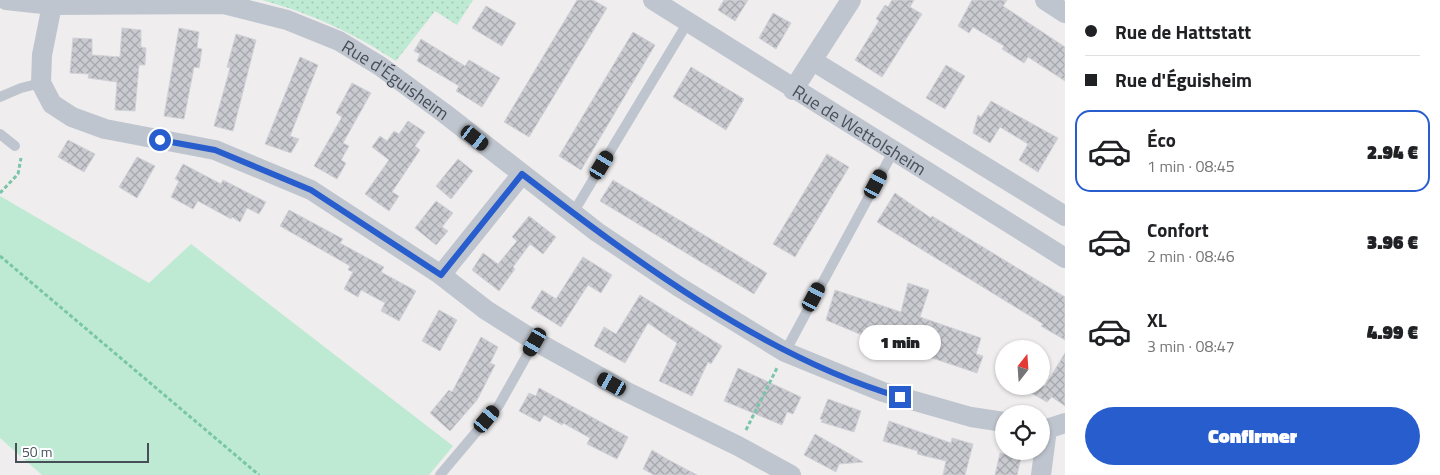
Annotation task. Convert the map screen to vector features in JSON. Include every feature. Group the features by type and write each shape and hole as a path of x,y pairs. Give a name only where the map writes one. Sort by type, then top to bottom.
{"street":[{"name":"Rue d'Éguisheim","path":"6,0 52,5 224,4 287,20 339,41 380,66 573,213 679,287 785,352 883,392 971,417 995,421"},
{"name":"Rue de Wettolsheim","path":"653,0 1065,258"},
{"path":"794,90 852,0"},
{"path":"1045,0 1065,13"},
{"path":"52,5 42,55 41,83 52,104 72,117 106,129 215,150 311,190 441,275 486,310 535,342 791,475"},
{"name":"Rue de Wettolsheim","path":"813,61 1065,216"},
{"path":"441,275 522,174"},
{"path":"1041,475 1051,427"}],"lane":[{"path":"573,213 688,22"},
{"path":"0,97 20,88 41,83"},
{"path":"0,134 15,146"},
{"path":"785,352 893,152"},
{"path":"440,475 499,404 535,342"}],"path":[{"path":"0,192 18,174 22,159 15,146"},
{"path":"0,256 258,475"},
{"path":"738,446 785,352"}],"green space":[{"path":"262,0 473,0 457,25 435,11 396,61 364,41 331,25 298,11"},
{"path":"0,196 149,283 191,244 453,446 429,475 42,475 0,438"}],"building":[{"path":"577,0 593,0 607,8 529,137 504,122"},
{"path":"724,0 748,0 735,21 718,10"},
{"path":"892,0 914,0 910,7 922,14 882,77 855,60 879,21 876,19 885,5 888,7"},
{"path":"972,0 1007,0 1003,6 1065,47 1065,81 1028,57 1024,63 1002,49 1004,46 973,27 969,33 958,26"},
{"path":"486,6 516,23 502,46 472,28"},
{"path":"773,13 791,23 776,49 759,38"},
{"path":"122,28 141,30 141,47 146,48 145,65 139,65 135,111 115,110 117,82 88,78 89,74 70,73 73,38 92,39 92,55 120,57"},
{"path":"179,28 199,32 197,48 202,49 199,68 194,67 184,119 164,116"},
{"path":"633,32 655,45 581,170 559,156"},
{"path":"236,34 256,40 233,131 214,126 230,68 227,67"},
{"path":"421,39 465,66 469,60 500,78 482,107 456,91 459,86 417,61 420,54 414,51"},
{"path":"300,57 318,65 290,136 299,139 291,153 265,144"},
{"path":"946,65 965,76 945,109 926,98"},
{"path":"691,67 744,99 726,130 673,97"},
{"path":"352,83 371,93 343,143 349,146 341,160 346,163 337,179 314,166 342,117 336,113"},
{"path":"991,101 1058,138 1038,172 1019,160 1028,144 1000,127 990,143 973,133 978,115 981,117"},
{"path":"408,121 425,132 415,146 420,150 392,192 399,196 389,211 365,194 389,160 372,147 380,136 387,141 394,131 399,134"},
{"path":"68,140 95,154 84,172 58,157"},
{"path":"827,154 849,167 795,257 773,244"},
{"path":"137,157 155,166 137,198 119,187"},
{"path":"458,159 473,171 451,199 436,186"},
{"path":"183,164 221,184 223,180 266,202 259,214 247,208 240,222 198,201 193,209 171,197 179,181 175,179"},
{"path":"613,180 767,273 754,294 600,201"},
{"path":"895,193 931,218 932,216 1065,297 1065,340 1041,326 1043,324 877,222"},
{"path":"436,201 453,213 442,227 448,231 436,245 415,228"},
{"path":"289,210 343,239 340,243 384,267 381,272 416,291 399,321 381,311 385,303 361,290 358,297 344,289 353,272 348,270 350,266 280,226"},
{"path":"529,216 556,237 543,254 530,244 513,267 515,269 499,291 472,270 483,253 498,264 517,241 512,237"},
{"path":"583,257 612,275 601,293 588,285 561,327 531,308 542,290 556,299"},
{"path":"908,283 929,290 920,317 981,338 976,354 983,356 977,373 887,343 886,345 826,320 835,290 901,312"},
{"path":"640,295 722,346 711,364 708,362 692,396 659,381 677,343 648,323 625,363 594,346 604,327 616,334"},
{"path":"439,310 457,320 440,351 422,341"},
{"path":"481,337 498,347 490,363 495,365 477,400 450,431 430,413 449,390 452,392"},
{"path":"1065,353 1065,406 1052,397 1047,402 1035,395 1050,395 1050,378"},
{"path":"738,368 801,397 793,414 787,412 782,425 724,401"},
{"path":"539,388 628,437 617,459 587,444 590,438 563,423 562,425 544,415 540,422 519,411 529,393 536,396"},
{"path":"828,399 861,411 854,432 821,422 823,420 820,419"},
{"path":"889,421 951,443 952,438 973,444 965,475 943,475 946,461 917,454 918,451 883,441"},
{"path":"815,434 863,462 839,464 836,472 804,455"},
{"path":"652,450 697,475 654,475 643,469"},
{"path":"998,460 1021,460 1017,475 995,475"}],"route":[{"path":"160,140 215,150 311,190 441,275 522,174 597,232 679,287 785,352 883,392 900,397"}]}
